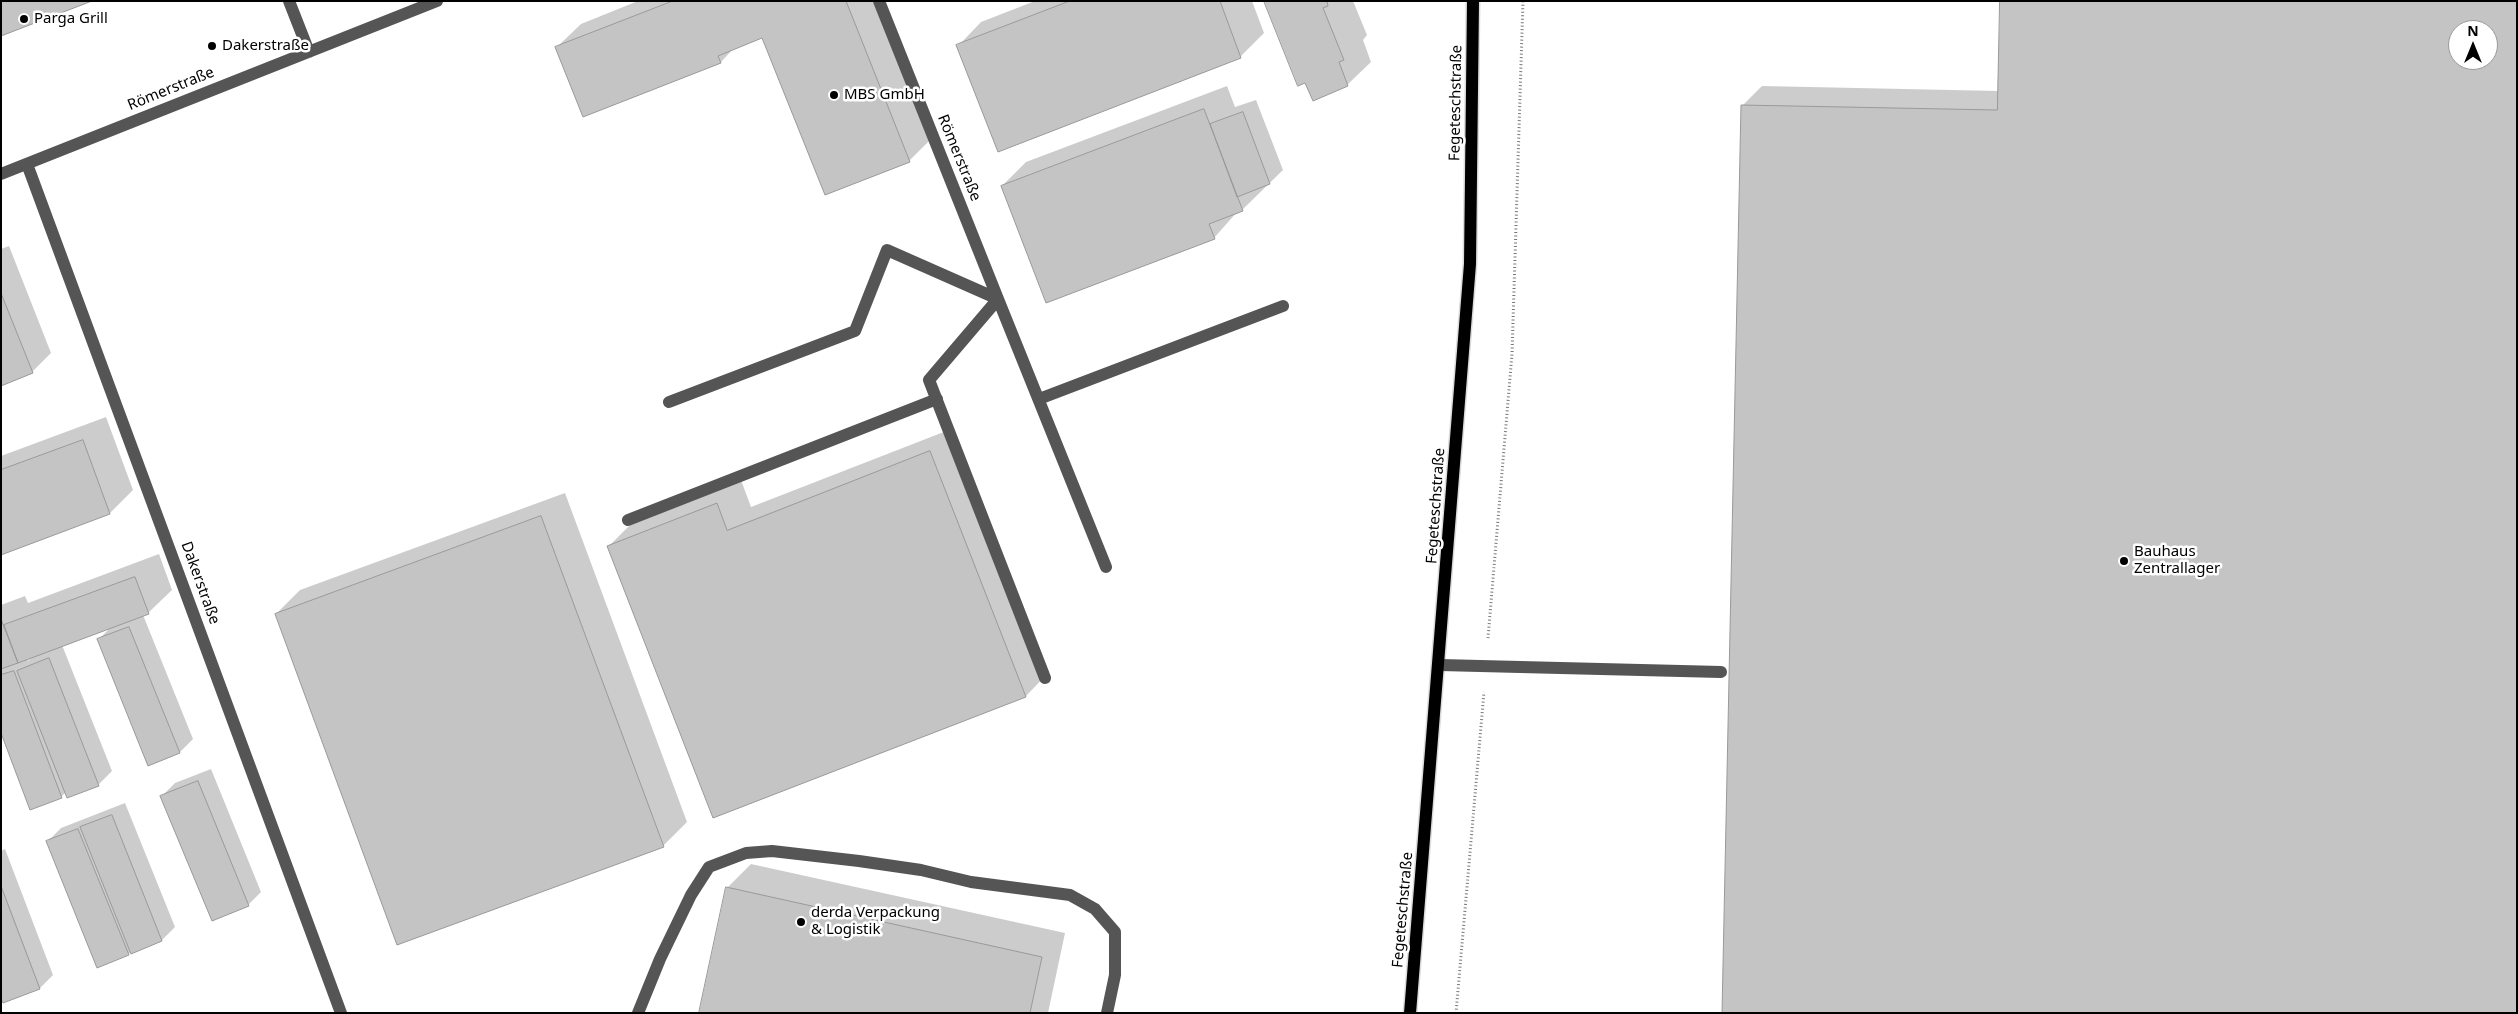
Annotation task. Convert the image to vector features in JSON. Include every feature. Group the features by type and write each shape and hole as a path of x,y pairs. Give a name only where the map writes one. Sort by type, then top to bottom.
{"main road":[{"name":"Fegeteschstraße","path":"1410,1013 1440,665 1470,264 1473,1"}],"street":[{"path":"289,1 309,52"},
{"name":"Römerstraße","path":"1,174 437,1"},
{"name":"Römerstraße","path":"879,1 1106,567"},
{"name":"Dakerstraße","path":"27,164 341,1013"},
{"path":"669,402 855,331 888,250 998,299 929,380 1046,678"},
{"path":"1038,399 1283,306"},
{"path":"628,520 937,399"},
{"path":"1440,665 1486,668 1721,672"},
{"path":"638,1013 664,951 691,895 708,867 746,853 772,851 912,869 970,882 1070,895 1095,909 1116,932 1116,975 1107,1013"}],"path":[{"path":"1456,1013 1512,354 1524,1"}],"building":[{"name":"Parga Grill","path":"1,1 92,1 1,36"},
{"name":"MBS GmbH","path":"673,1 846,1 910,162 825,195 762,38 718,56 721,63 583,117 555,47"},
{"path":"1070,1 1220,1 1241,58 998,152 956,45"},
{"path":"1264,1 1327,1 1328,6 1323,8 1344,60 1339,62 1348,86 1313,101 1305,83 1298,86"},
{"name":"Bauhaus Zentrallager","path":"2000,1 2517,1 2517,1013 1722,1013 1741,105 1997,110"},
{"path":"1204,109 1243,211 1209,224 1215,239 1046,303 1001,186"},
{"path":"1243,112 1270,184 1237,197 1210,124"},
{"path":"1,293 33,373 1,386"},
{"path":"83,440 110,514 1,555 1,470"},
{"path":"930,451 1026,697 713,818 607,546 717,503 727,530"},
{"path":"541,516 664,847 397,945 275,614"},
{"path":"135,577 149,614 18,663 4,625"},
{"path":"1,619 18,663 1,669"},
{"path":"129,627 180,753 148,766 97,639"},
{"path":"49,658 99,786 67,798 17,671"},
{"path":"14,671 62,798 30,810 1,733 1,675"},
{"path":"198,781 249,906 212,921 160,796"},
{"path":"112,815 162,941 131,954 80,827"},
{"path":"78,829 129,955 97,968 46,841"},
{"path":"1,886 40,989 3,1003 1,999"},
{"name":"derda Verpackung & Logistik","path":"726,887 1042,957 1030,1013 699,1013"}],"place":[{"name":"Parga Grill","path":"24,19"},
{"name":"Dakerstraße","path":"212,46"},
{"name":"MBS GmbH","path":"834,95"},
{"name":"Bauhaus Zentrallager","path":"2124,561"},
{"name":"derda Verpackung & Logistik","path":"801,922"}]}
